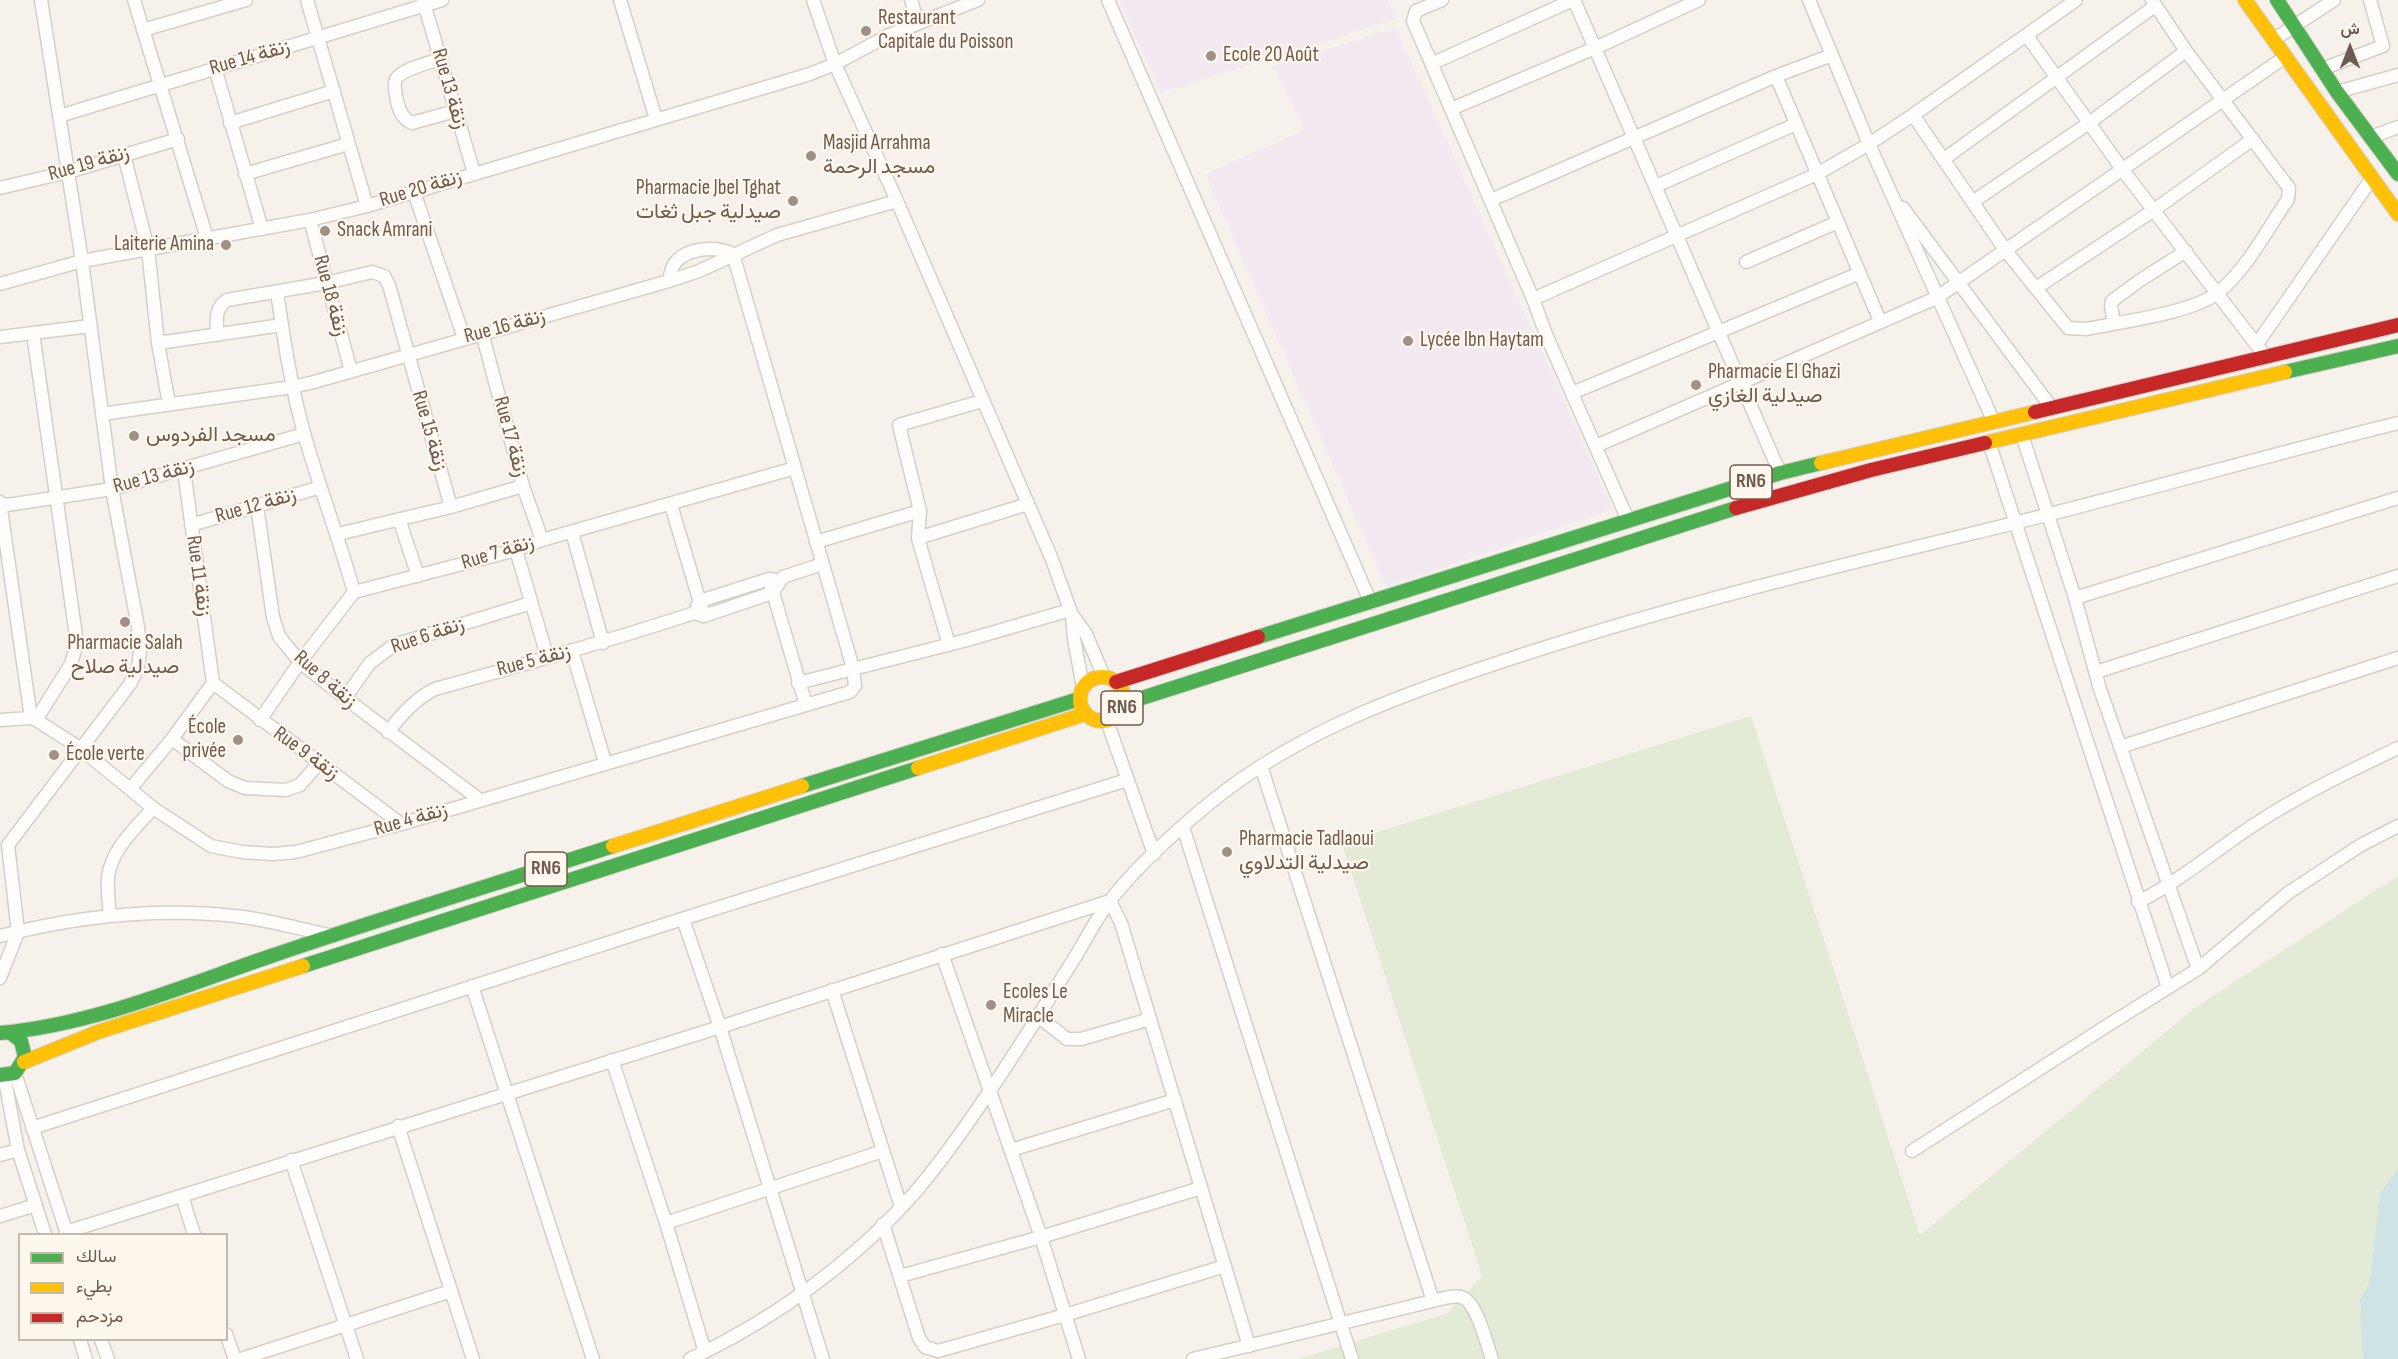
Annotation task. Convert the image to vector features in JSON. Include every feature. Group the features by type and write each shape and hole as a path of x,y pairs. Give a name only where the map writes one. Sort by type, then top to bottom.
{"main road":[{"path":"2245,0 2398,214"},
{"path":"2277,0 2337,92 2398,174"},
{"name":"RN6","path":"3,1031 91,1017 1081,693 1092,679 1110,680 1371,603 1780,472 2398,325"},
{"name":"RN6","path":"1123,704 1709,515 1795,490 2398,346"},
{"name":"RN6","path":"1081,693 1085,714 1092,719 1107,721 1120,711 1124,696 1110,680"},
{"name":"RN6","path":"11,1071 98,1032 1085,714"},
{"name":"RN6","path":"3,1031 22,1042 25,1048 11,1071"}],"street":[{"path":"0,978 18,932 4,845 130,684 138,668 140,652 138,627 112,489 42,0"},
{"path":"134,0 207,238"},
{"path":"143,30 246,0"},
{"path":"307,0 367,206"},
{"name":"Rue 14 زنقة","path":"59,116 318,38 423,3 442,0"},
{"path":"620,0 656,119"},
{"path":"813,0 835,64 1028,504 1071,612 1086,634 1110,680"},
{"path":"911,0 918,23"},
{"name":"Rue 20 زنقة","path":"0,284 81,261 310,220 367,206 810,74 918,23 978,0"},
{"path":"1108,0 1371,603"},
{"path":"1442,0 1416,11 1413,21 1533,299 1546,337 1628,520"},
{"path":"1431,64 1573,0 1780,472"},
{"path":"1809,0 1936,298 1993,420"},
{"path":"1533,299 1817,174 1913,115 2076,0"},
{"path":"2273,40 2334,0"},
{"path":"2322,69 2383,46 2370,0"},
{"path":"1451,109 1595,48 1693,1"},
{"name":"Rue 13 زنقة","path":"423,3 474,173"},
{"path":"1913,115 1944,159 1974,201 2006,251 2068,328 2086,329 2199,304 2218,293 2251,255 2288,199 2289,188 2186,51 2153,3 2056,79 1944,159"},
{"path":"2026,36 2122,169 2265,356"},
{"path":"1974,201 2089,123 2186,51"},
{"path":"1491,200 1776,76 1832,55"},
{"path":"1596,446 1936,298 2284,57"},
{"path":"440,59 404,72 396,78 394,84 398,105 403,117 412,123 455,111"},
{"path":"215,68 262,229"},
{"path":"2337,92 2398,75"},
{"path":"1776,76 1880,321"},
{"path":"230,123 334,91"},
{"path":"1656,186 1796,124"},
{"path":"2370,137 2398,127"},
{"name":"Rue 19 زنقة","path":"0,188 68,172 178,139"},
{"path":"2036,288 2154,210 2253,139"},
{"path":"246,174 348,144"},
{"path":"124,155 148,249 158,343 169,404"},
{"path":"2257,345 2372,178"},
{"path":"414,192 464,338"},
{"path":"1892,195 1960,282 2051,406"},
{"name":"Rue 16 زنقة","path":"102,414 292,387 408,356 464,338 669,281 699,271 777,235 897,201"},
{"name":"Rue 18 زنقة","path":"310,220 351,371"},
{"path":"1746,262 1838,222"},
{"path":"669,281 675,262 685,256 707,248 718,248 733,254 853,668"},
{"path":"2114,323 2112,301 2186,251"},
{"path":"218,335 218,308 227,300 326,283 372,272 384,276 389,285 408,356"},
{"path":"1572,393 1860,273"},
{"path":"260,720 300,662 354,592 338,534 304,434 292,387 277,292"},
{"path":"158,343 282,325"},
{"path":"0,337 90,326"},
{"path":"33,333 77,643 71,664 33,719"},
{"name":"Rue 17 زنقة","path":"482,333 523,486 542,540"},
{"name":"Rue 15 زنقة","path":"408,356 451,507"},
{"path":"949,645 918,538 920,512 899,424 982,400"},
{"path":"690,1359 744,1331 803,1294 831,1272 901,1207 949,1149 989,1092 1110,901 1154,854 1209,804 1261,766 1314,735 1403,696 1477,669 1740,590 2016,523 2272,454 2398,423"},
{"name":"Rue 13 زنقة","path":"0,504 56,499 112,489 304,434"},
{"path":"2022,435 2049,514 2120,747 2198,969"},
{"path":"1989,442 2168,988"},
{"name":"Rue 7 زنقة","path":"354,592 516,550 542,540 795,468"},
{"name":"Rue 11 زنقة","path":"184,470 213,683"},
{"path":"338,534 451,507 523,486"},
{"name":"Rue 12 زنقة","path":"191,525 321,488"},
{"path":"2075,598 2398,498"},
{"path":"0,504 33,719"},
{"path":"918,538 1028,504"},
{"path":"671,505 700,601 699,614"},
{"name":"Rue 8 زنقة","path":"257,506 273,617 279,636 300,662 388,732 480,800"},
{"path":"816,542 920,512"},
{"path":"399,519 418,576"},
{"path":"572,532 603,643"},
{"path":"516,550 547,656"},
{"path":"700,601 822,564"},
{"path":"2096,672 2398,576"},
{"path":"773,580 772,593 806,705"},
{"name":"Rue 5 زنقة","path":"388,732 408,707 422,695 435,689 772,593"},
{"name":"Rue 6 زنقة","path":"345,698 370,663 394,645 531,603"},
{"path":"798,683 1071,612"},
{"path":"1071,612 1081,693"},
{"path":"572,651 605,762"},
{"path":"2120,747 2398,658"},
{"name":"Rue 4 زنقة","path":"33,719 80,748 153,808 210,846 242,852 273,854 297,852 401,824 605,762 850,692 855,686 853,668"},
{"path":"131,788 172,739 213,683"},
{"name":"Rue 9 زنقة","path":"213,683 401,824"},
{"path":"0,720 33,719"},
{"path":"1107,721 1154,854"},
{"path":"172,739 228,781 245,788 286,790 300,785 319,763"},
{"path":"2138,902 2168,887 2263,819 2358,767 2398,748"},
{"path":"1261,766 1432,1301"},
{"path":"32,1128 472,986 1127,780"},
{"path":"110,916 108,880 110,866 116,852 153,808"},
{"path":"1912,1151 2198,969 2288,893 2361,845 2398,826"},
{"path":"1183,827 1352,1359"},
{"path":"11,1071 66,1233 398,1126 720,1027 1110,901"},
{"path":"1110,901 1121,923 1250,1346"},
{"path":"0,936 110,916 144,914 243,917 333,936"},
{"path":"683,919 720,1027 823,1359"},
{"path":"942,954 1041,1237 1079,1359"},
{"path":"472,986 593,1359"},
{"path":"832,990 901,1207"},
{"path":"1038,1016 1067,1039 1081,1039 1150,1019"},
{"path":"612,1060 666,1223 705,1352"},
{"path":"11,1071 18,1149 45,1233"},
{"path":"1011,1150 1174,1100"},
{"path":"398,1126 473,1359"},
{"path":"0,1155 18,1149"},
{"path":"666,1223 882,1151"},
{"path":"291,1160 357,1359"},
{"path":"900,1276 1041,1237 1202,1188"},
{"path":"182,1196 194,1233"},
{"path":"0,1216 36,1205"},
{"path":"883,1224 919,1338 925,1347 938,1351 1225,1266"},
{"path":"241,1359 451,1291"},
{"path":"1193,1359 1450,1296 1468,1300 1474,1308 1492,1359"},
{"path":"228,1340 235,1359"},
{"path":"80,1341 86,1359"},
{"path":"102,1341 108,1359"}],"shaded area":[{"name":"Ecole 20 Août","path":"1119,0 1388,0 1396,19 1161,93"},
{"name":"Lycée Ibn Haytam","path":"1396,28 1613,509 1386,587 1205,174 1304,130 1272,66"},
{"path":"2398,1168 2398,1359 2363,1359 2360,1300 2370,1282 2380,1193"}],"green space":[{"path":"1751,716 1920,1235 2196,1007 2398,876 2398,1359 1298,1359 1448,1313 1482,1276 1342,843"}],"traffic: fast":[{"path":"2277,0 2337,92 2398,174"},
{"path":"2285,372 2398,346"},
{"path":"1258,637 1780,473 1821,463"},
{"path":"1123,704 1736,508"},
{"path":"802,786 1079,699"},
{"path":"303,966 918,768"},
{"path":"0,1033 69,1022 137,1003 313,942 613,846"},
{"path":"0,1075 15,1073 25,1057 21,1041 11,1033"}],"traffic: slow":[{"path":"2245,0 2398,214"},
{"path":"1985,443 2285,372"},
{"path":"1821,463 2035,412"},
{"path":"1102,677 1118,683 1124,699 1118,715 1102,721 1086,715 1080,699 1086,683 1102,677"},
{"path":"918,768 1085,714"},
{"path":"613,846 802,786"},
{"path":"24,1062 98,1032 303,966"}],"traffic: jam":[{"path":"2035,412 2398,325"},
{"path":"1736,508 1871,470 1985,443"},
{"path":"1116,682 1258,637"}],"place":[{"name":"Restaurant Capitale du Poisson","path":"866,31"},
{"name":"Ecole 20 Août","path":"1211,56"},
{"name":"Masjid Arrahma مسجد الرحمة","path":"811,156"},
{"name":"Pharmacie Jbel Tghat صيدلية جبل ثغات","path":"793,201"},
{"name":"Snack Amrani","path":"325,231"},
{"name":"Laiterie Amina","path":"226,245"},
{"name":"Lycée Ibn Haytam","path":"1408,341"},
{"name":"Pharmacie El Ghazi صيدلية الغازي","path":"1696,385"},
{"name":"مسجد الفردوس","path":"134,436"},
{"name":"Pharmacie Salah صيدلية صلاح","path":"125,622"},
{"name":"École privée","path":"238,740"},
{"name":"École verte","path":"54,755"},
{"name":"Pharmacie Tadlaoui صيدلية التدلاوي","path":"1227,852"},
{"name":"Ecoles Le Miracle","path":"991,1005"}]}
